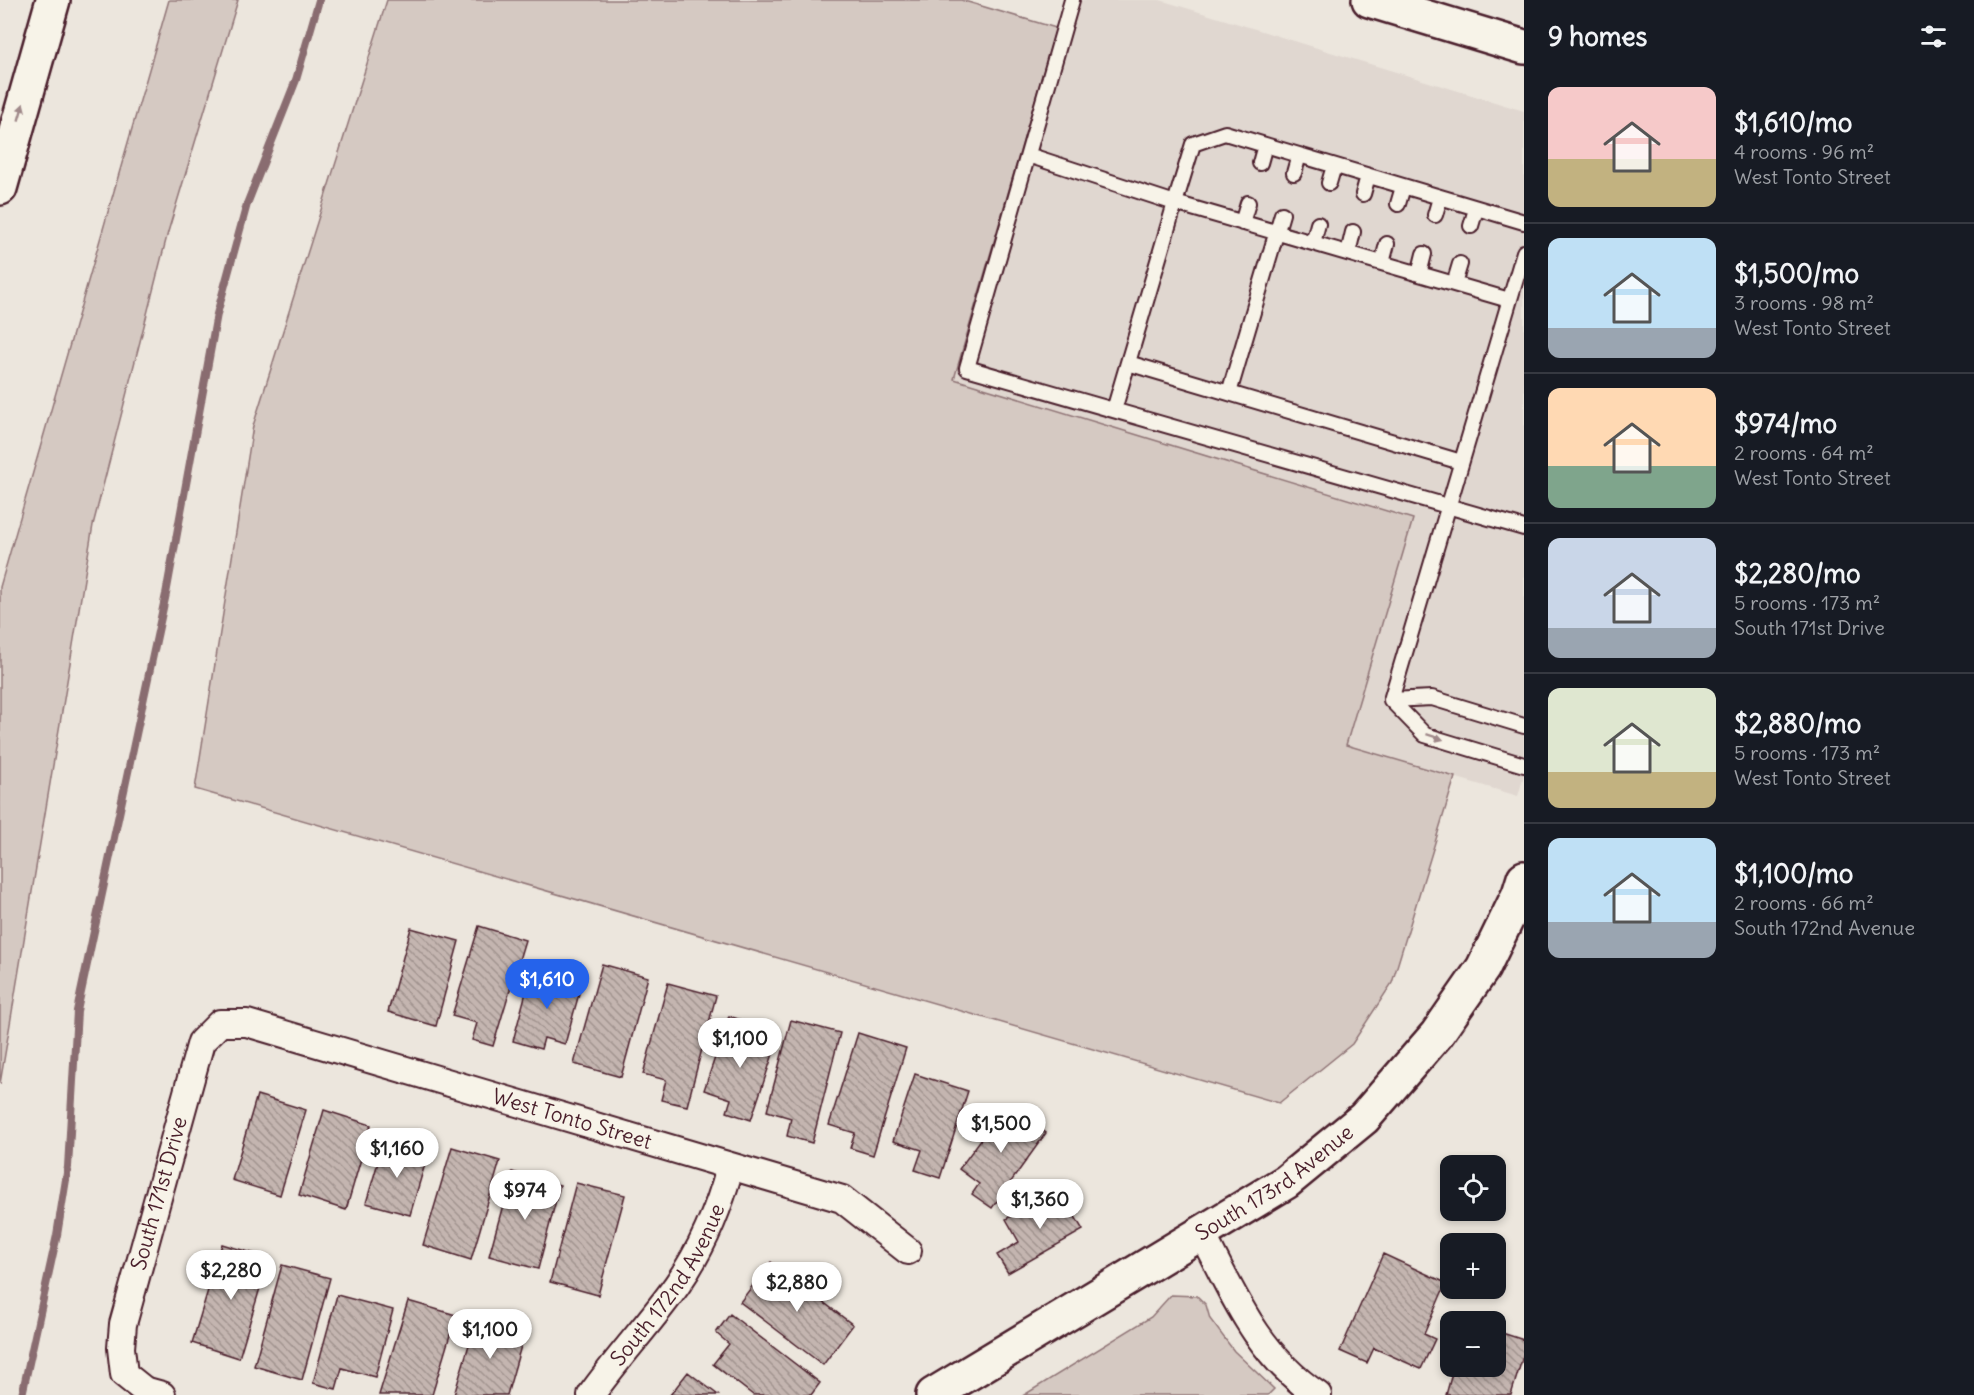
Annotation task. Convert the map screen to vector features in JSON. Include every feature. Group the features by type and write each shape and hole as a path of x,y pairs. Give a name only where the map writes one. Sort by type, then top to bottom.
{"street":[{"path":"0,188 53,0"},
{"path":"1369,0 1524,47"},
{"name":"South 173rd Avenue","path":"933,1395 1286,1182 1364,1118 1437,1034 1483,968 1519,894 1524,878"},
{"name":"West Tonto Street","path":"220,1023 247,1023 842,1199 908,1251"},
{"name":"South 171st Drive","path":"162,1395 144,1390 124,1374 121,1348 123,1324 201,1042 220,1023"},
{"name":"South 172nd Avenue","path":"591,1395 615,1361 678,1284 719,1208 730,1167"},
{"path":"1202,1234 1252,1330 1292,1378 1318,1395"}],"lane":[{"path":"1072,0 967,368 1524,528"},
{"path":"1114,410 1193,144 1225,133 1524,222"},
{"path":"1260,163 1265,145"},
{"path":"1028,155 1174,203 1509,300"},
{"path":"1294,174 1299,155"},
{"path":"1329,183 1334,166"},
{"path":"1363,194 1368,176"},
{"path":"1398,204 1403,187"},
{"path":"1435,214 1440,198"},
{"path":"1242,223 1248,203"},
{"path":"1471,226 1476,209"},
{"path":"1229,393 1282,214"},
{"path":"1313,243 1318,224"},
{"path":"1348,253 1353,232"},
{"path":"1382,263 1387,244"},
{"path":"1391,700 1524,252"},
{"path":"1419,274 1424,254"},
{"path":"1454,285 1460,264"},
{"path":"1128,363 1461,462"},
{"path":"1391,700 1432,698 1524,726"},
{"path":"1391,700 1425,735 1524,765"}],"shaded area":[{"path":"169,0 238,0 168,232 93,525 0,1084 0,587"},
{"path":"387,0 961,0 1056,28 954,379 1413,519 1346,745 1455,777 1392,983 1352,1044 1279,1103 195,789 253,426"},
{"path":"1064,0 1160,0 1524,111 1524,775 1518,796 1346,745 1413,519 954,379"},
{"path":"1171,1295 1197,1296 1206,1305 1210,1319 1234,1351 1274,1389 1268,1395 1024,1395 1151,1317"}],"building":[{"path":"479,926 525,940 493,1046 472,1040 477,1023 452,1016"},
{"path":"411,928 459,941 436,1026 388,1012"},
{"path":"602,964 648,977 621,1077 574,1064"},
{"path":"532,970 582,983 565,1044 544,1038 541,1049 513,1041"},
{"path":"668,983 716,996 687,1106 661,1100 666,1080 643,1074"},
{"path":"729,1016 744,1021 740,1033 776,1045 751,1120 727,1112 731,1099 704,1090"},
{"path":"791,1020 840,1033 812,1143 787,1136 791,1118 767,1111"},
{"path":"858,1033 906,1048 873,1155 850,1148 855,1133 829,1125"},
{"path":"915,1074 968,1091 940,1178 915,1170 922,1150 893,1141"},
{"path":"257,1095 306,1110 280,1195 232,1180"},
{"path":"1007,1104 1046,1133 992,1208 972,1194 979,1184 959,1169"},
{"path":"324,1110 371,1125 346,1210 299,1195"},
{"path":"384,1142 428,1154 410,1215 366,1203"},
{"path":"452,1147 500,1161 471,1260 423,1245"},
{"path":"512,1172 560,1185 538,1269 489,1256"},
{"path":"576,1183 625,1195 598,1295 550,1282"},
{"path":"1058,1188 1083,1230 1008,1273 997,1255 1019,1242 1006,1219"},
{"path":"222,1244 269,1258 239,1358 192,1343"},
{"path":"1383,1254 1440,1280 1440,1297 1424,1334 1435,1339 1421,1369 1374,1348 1367,1363 1340,1351"},
{"path":"771,1262 853,1325 823,1365 740,1302"},
{"path":"282,1265 330,1278 302,1380 254,1366"},
{"path":"337,1295 393,1310 375,1377 342,1368 336,1389 313,1383"},
{"path":"408,1301 456,1315 432,1395 379,1395"},
{"path":"730,1314 820,1383 811,1395 753,1395 713,1364 729,1344 716,1333"},
{"path":"477,1318 525,1332 507,1395 454,1395"},
{"path":"1506,1334 1524,1340 1524,1353 1511,1395 1446,1395 1451,1377 1506,1377"},
{"path":"688,1372 718,1395 670,1395"}],"waterway":[{"path":"22,1395 57,1235 68,1167 77,1011 166,594 217,314 247,204 296,80 319,0"}]}
